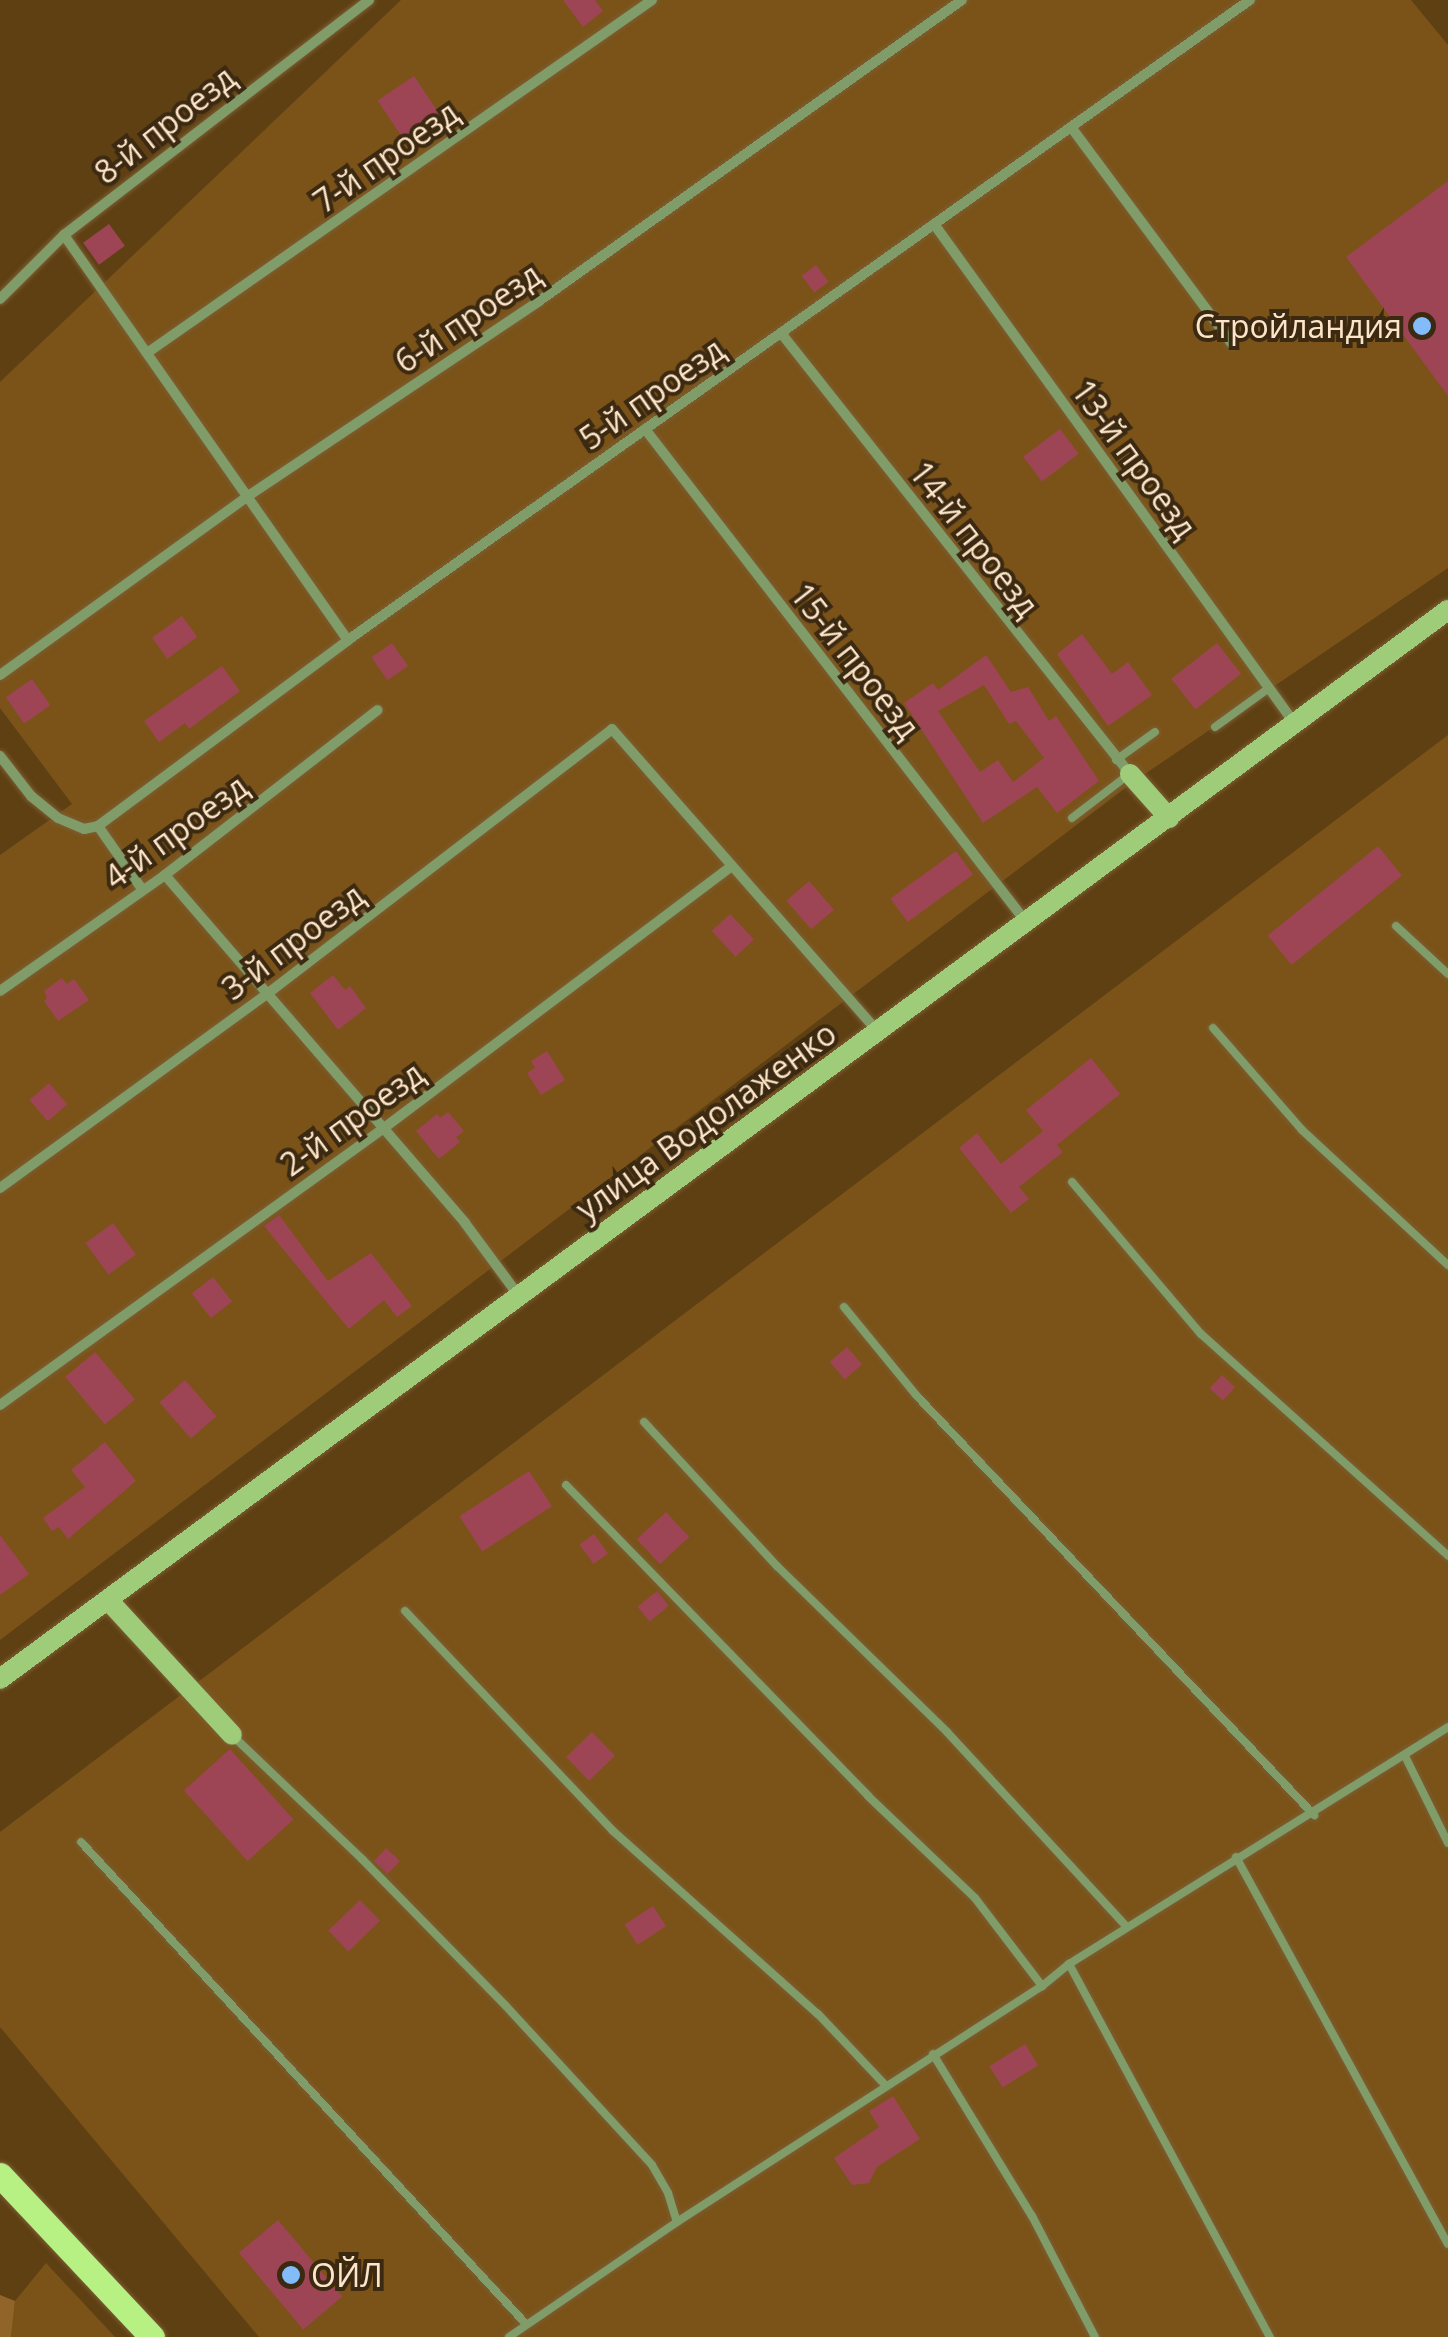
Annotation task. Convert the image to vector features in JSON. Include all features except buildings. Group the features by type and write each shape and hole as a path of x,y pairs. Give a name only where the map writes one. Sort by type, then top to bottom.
{"main road":[{"name":"улица Водолаженко","path":"0,1679 1448,610"},
{"path":"1123,767 1169,818"},
{"path":"108,1600 232,1735"},
{"path":"0,2174 152,2337"}],"street":[{"name":"8-й проезд","path":"0,298 64,234 369,0"},
{"name":"7-й проезд","path":"147,353 652,0"},
{"name":"6-й проезд","path":"0,675 248,496 539,301 962,0"},
{"name":"5-й проезд","path":"0,756 31,796 58,818 84,829 98,826 348,640 1250,0"},
{"path":"1071,127 1232,344"},
{"name":"13-й проезд","path":"934,224 1294,724"},
{"path":"64,234 348,640"},
{"name":"14-й проезд","path":"781,333 1123,767"},
{"name":"15-й проезд","path":"645,429 1026,923"},
{"name":"4-й проезд","path":"0,991 165,875 378,710"},
{"name":"3-й проезд","path":"0,1188 267,994 612,729 730,867"},
{"path":"98,826 142,889"},
{"path":"730,867 878,1032"},
{"name":"2-й проезд","path":"0,1406 384,1128 730,867"},
{"path":"165,875 465,1223 519,1296"}],"lane":[{"path":"1214,727 1268,688"},
{"path":"1072,818 1155,732"},
{"path":"1396,926 1448,974"},
{"path":"1213,1028 1302,1130 1448,1265"},
{"path":"1072,1182 1201,1334 1448,1556"},
{"path":"844,1307 916,1394 1314,1814"},
{"path":"644,1422 777,1566 959,1745 1126,1927"},
{"path":"566,1485 868,1796 975,1898 1042,1986"},
{"path":"405,1611 612,1831 818,2014 886,2086"},
{"path":"508,2337 1126,1927 1236,1857 1314,1814 1448,1727"},
{"path":"232,1735 375,1872 625,2136 668,2192 677,2222"},
{"path":"1404,1756 1448,1843"},
{"path":"81,1842 526,2324"},
{"path":"1236,1857 1448,2244"},
{"path":"1070,1964 1270,2337"},
{"path":"932,2054 1032,2216 1096,2337"}],"shaded area":[{"path":"401,0 1411,0 1448,45 1448,568 1136,780 0,1640 0,855 72,804 0,708 0,382"},
{"path":"1448,735 1448,2337 259,2337 0,2027 0,1832"},
{"path":"46,2263 115,2337 11,2337 15,2301"},
{"path":"0,2295 15,2301 11,2337 0,2337"}],"place":[{"name":"Стройландия","path":"1422,326"},
{"name":"ОЙЛ","path":"291,2275"}]}
